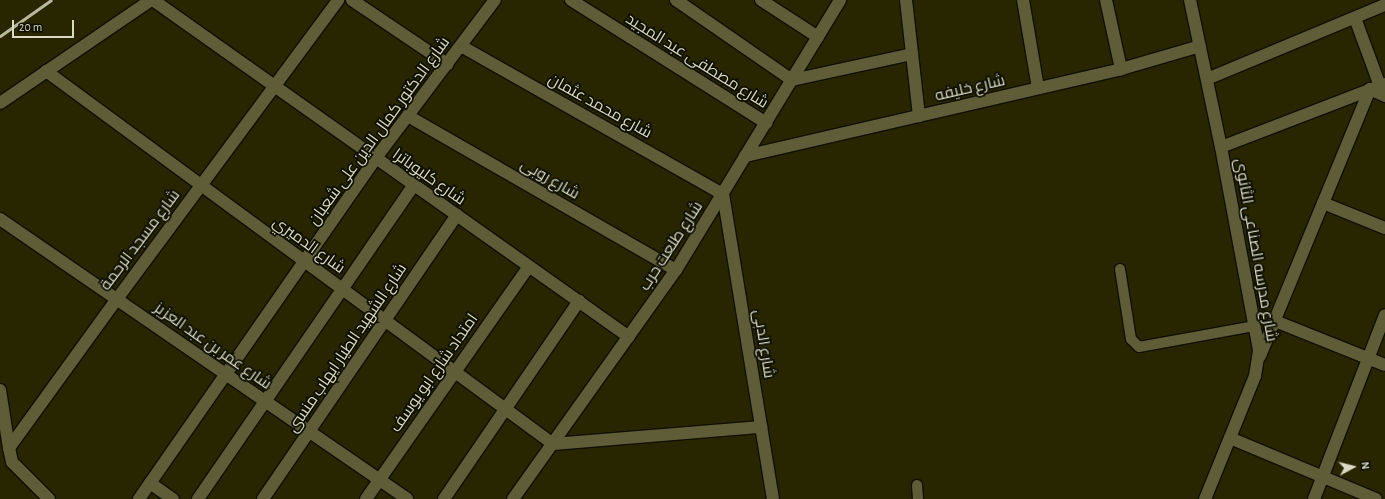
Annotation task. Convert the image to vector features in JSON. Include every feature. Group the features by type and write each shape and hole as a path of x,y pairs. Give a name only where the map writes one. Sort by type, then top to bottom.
{"street":[{"path":"0,103 152,0"},
{"name":"شارع كليوباترا","path":"152,0 629,337"},
{"name":"شارع مسجد الرحمة","path":"6,454 116,299 338,0"},
{"path":"352,0 447,64"},
{"name":"شارع الدكتور كمال الدين على شعبان","path":"139,499 375,158 495,0"},
{"name":"شارع مصطفى عبد المجيد","path":"571,0 766,123"},
{"path":"676,0 792,80 912,54"},
{"path":"761,0 818,37"},
{"name":"شارع طلعت حرب","path":"513,499 676,270 840,0"},
{"path":"906,0 919,116"},
{"path":"1023,0 1038,88"},
{"path":"1106,0 1121,69"},
{"name":"شارع مدرسه الصناعى الثانوى","path":"1190,0 1221,147 1255,326 1258,359 1255,376 1205,499"},
{"path":"1207,79 1355,18 1369,6 1385,5"},
{"path":"1258,359 1323,203 1380,89 1355,18"},
{"name":"شارع محمد عثمان","path":"461,46 723,194"},
{"name":"شارع خليفه","path":"745,156 1121,69 1200,46"},
{"name":"شارع الدميري","path":"46,71 552,444"},
{"path":"1221,147 1380,89"},
{"name":"شارع روبى","path":"408,116 676,270"},
{"path":"198,499 414,186"},
{"name":"شارع الدبى","path":"723,194 773,499"},
{"path":"1323,203 1385,228"},
{"name":"شارع الشهيد الطيار ايهاب منسى","path":"263,499 457,216"},
{"name":"شارع عمر بن عبد العزيز","path":"0,219 407,499"},
{"name":"امتداد شارع ابو يوسف","path":"366,499 529,266"},
{"path":"444,499 579,301"},
{"path":"1314,499 1385,315"},
{"path":"1274,321 1385,365"},
{"path":"0,390 6,454 17,468 49,499"},
{"path":"552,444 762,427"},
{"path":"1230,438 1376,499"},
{"path":"150,483 173,499"}],"lane":[{"path":"1120,269 1131,339 1139,347 1255,326"},
{"path":"917,485 918,499"}],"railway":[{"path":"0,36 51,0"}]}
